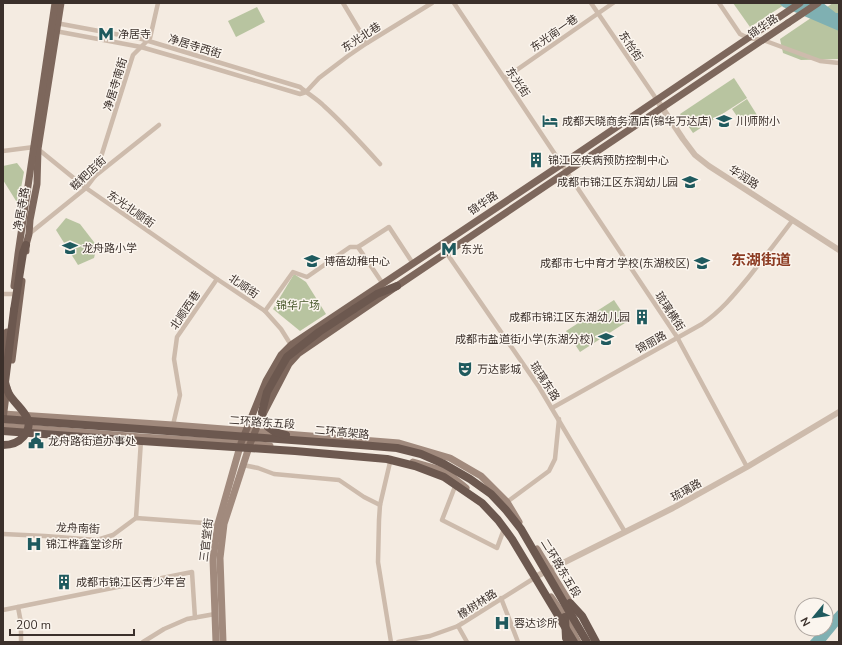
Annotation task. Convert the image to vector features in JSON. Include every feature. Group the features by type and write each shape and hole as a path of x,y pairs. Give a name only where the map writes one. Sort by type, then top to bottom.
{"highway":[{"path":"3,445 10,445 20,440 28,428 27,417 10,395 6,388 5,382 14,310 23,253 26,245"},
{"path":"360,444 341,440 286,435 275,432 263,421 262,412 267,392 287,357 319,332 376,294 397,286"},
{"name":"二环高架路","path":"3,417 360,444 397,448 422,454 470,478 491,494 506,510 521,529 587,642"},
{"name":"二环高架路","path":"3,431 296,451 387,459 415,466 444,477 482,503 498,520 512,539 574,642"},
{"path":"570,603 582,616 596,642"},
{"path":"565,617 566,638 569,642"}],"main road":[{"name":"净居寺路","path":"55,3 55,27"},
{"name":"净居寺路","path":"3,363 18,254 55,27 61,3"},
{"name":"锦华路","path":"241,443 266,381 281,356 291,345 800,3"},
{"name":"锦华路","path":"250,444 259,422 288,364 299,353 818,3"},
{"name":"净居寺路","path":"3,417 26,255 26,245 36,184 36,148"},
{"name":"二环路东五段","path":"3,417 173,425 399,443 450,458 481,476 507,502 550,569 570,603 573,614 590,642"},
{"name":"二环路东五段","path":"3,426 241,443 391,456 445,471 490,506 506,525 537,576 565,617 578,642"},
{"name":"三官堂街","path":"216,642 213,559 218,524 241,443"},
{"name":"三官堂街","path":"223,642 220,558 224,524 250,444"}],"street":[{"name":"净居寺南街","path":"95,176 133,55 150,38 158,3"},
{"path":"343,3 367,43"},
{"name":"东光北巷","path":"306,92 319,78 348,56 432,3"},
{"name":"东光街","path":"454,3 567,172"},
{"name":"东怡街","path":"591,3 657,100"},
{"name":"东光南一巷","path":"504,78 613,3"},
{"path":"719,3 740,34 748,38 762,40 820,61 839,63"},
{"name":"净居寺西街","path":"55,27 138,38 300,87 325,107 349,130 380,164"},
{"name":"净居寺西街","path":"55,27 141,47 300,94 306,92"},
{"name":"华润路","path":"657,100 695,155 709,166 839,250"},
{"name":"糍粑店街","path":"29,234 86,188 95,176 159,125"},
{"path":"3,151 36,148"},
{"name":"东光北顺街","path":"36,148 86,188 217,279"},
{"name":"琉璃横街","path":"567,172 677,338 747,466"},
{"name":"锦丽路","path":"552,408 702,324 717,313 732,298 792,220"},
{"path":"265,311 293,272 306,277 350,247 358,247 389,227 412,262"},
{"name":"琉璃东路","path":"441,245 539,387 625,532"},
{"path":"358,247 383,284"},
{"name":"北顺街","path":"217,279 265,311 281,329 291,345"},
{"name":"北顺西巷","path":"173,425 180,395 174,359 177,337 217,279"},
{"path":"3,294 13,294"},
{"name":"琉璃路","path":"537,576 673,508 839,412"},
{"path":"507,502 549,471 555,459 559,419"},
{"path":"141,437 136,518 218,524"},
{"path":"391,456 380,505 378,562 391,642"},
{"path":"243,465 258,468 274,474 339,480 364,497 380,505"},
{"path":"457,481 442,520 497,548 506,525"},
{"name":"龙舟南街","path":"3,534 97,540 113,535 136,518"},
{"path":"3,610 192,572 195,618"},
{"name":"橡树林路","path":"398,642 430,636 458,626 537,576"},
{"path":"501,598 518,642"},
{"path":"18,607 21,623 21,642"},
{"path":"143,642 164,629 187,619 215,614"},
{"path":"458,626 467,642"}],"green space":[{"path":"733,3 787,3 750,27"},
{"path":"833,3 839,3 839,59 801,60 783,53 780,39"},
{"path":"257,7 265,22 236,37 228,21"},
{"path":"734,78 747,98 693,133 680,114"},
{"path":"747,99 757,115 743,125 732,109"},
{"path":"17,163 24,172 18,204 3,180 3,166"},
{"path":"66,218 80,224 97,246 94,258 78,265 56,230"},
{"name":"锦华广场","path":"294,274 306,282 326,314 300,331 273,309"},
{"path":"614,300 628,321 580,352 566,331"}],"water":[{"path":"779,3 823,3 836,13 839,13 839,31 783,7"},
{"path":"839,609 839,625 834,631 834,614"},
{"path":"814,637 829,637 825,642 809,642"}],"place":[{"name":"净居寺","path":"106,34"},
{"name":"成都天晓商务酒店(锦华万达店)","path":"550,121"},
{"name":"川师附小","path":"724,121"},
{"name":"锦江区疾病预防控制中心","path":"536,160"},
{"name":"成都市锦江区东润幼儿园","path":"690,182"},
{"name":"龙舟路小学","path":"70,248"},
{"name":"东光","path":"449,249"},
{"name":"博蓓幼稚中心","path":"312,261"},
{"name":"成都市七中育才学校(东湖校区)","path":"702,263"},
{"name":"成都市锦江区东湖幼儿园","path":"642,317"},
{"name":"成都市盐道街小学(东湖分校)","path":"606,339"},
{"name":"万达影城","path":"465,369"},
{"name":"龙舟路街道办事处","path":"36,441"},
{"name":"锦江桦鑫堂诊所","path":"34,544"},
{"name":"成都市锦江区青少年宫","path":"64,582"},
{"name":"蓉达诊所","path":"502,623"}],"district":[{"name":"东湖街道","path":"761,260"}]}
